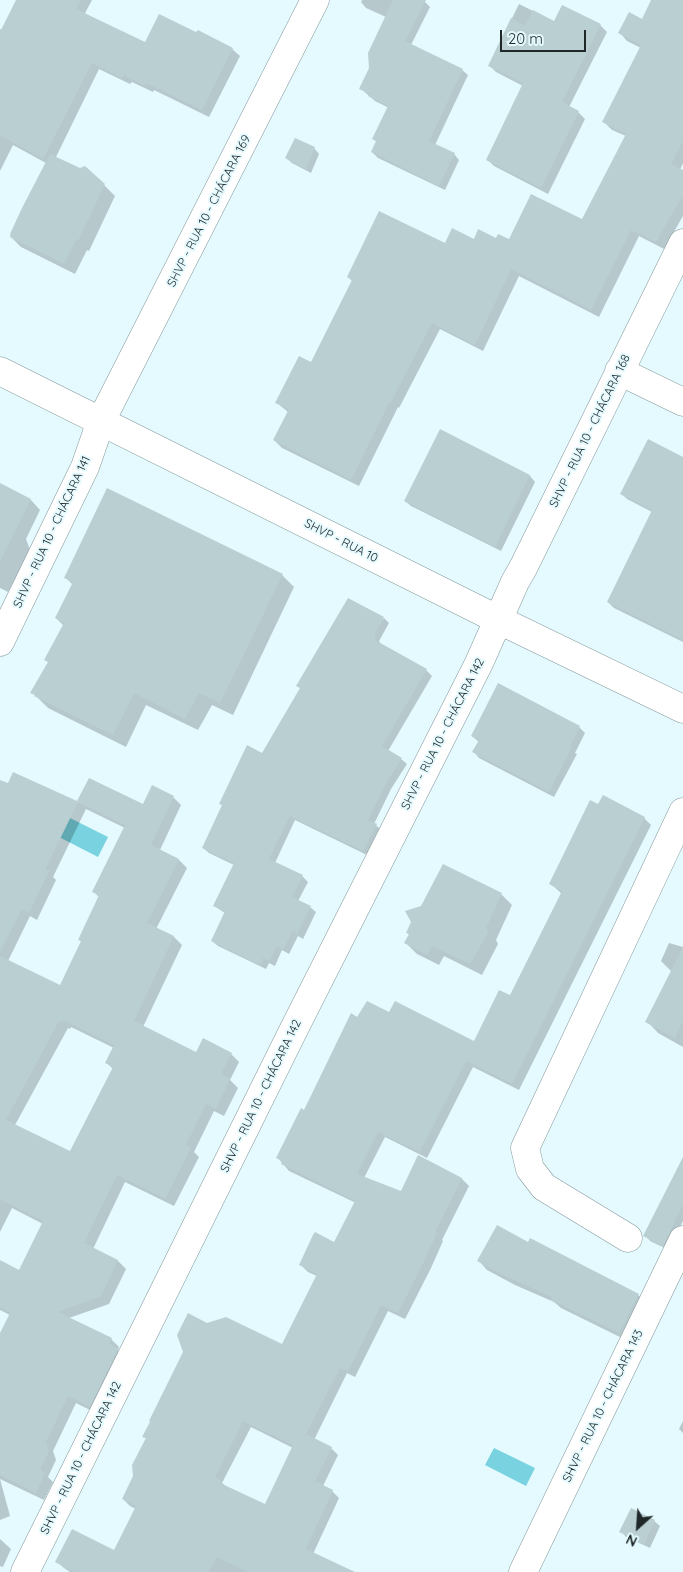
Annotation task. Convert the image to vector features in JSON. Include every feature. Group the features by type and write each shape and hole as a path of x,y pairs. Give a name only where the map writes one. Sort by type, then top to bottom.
{"street":[{"name":"SHVP - RUA 10 - CHÁCARA 169","path":"101,421 315,0"},
{"name":"SHVP - RUA 10 - CHÁCARA 168","path":"499,620 515,582 524,568 683,243"},
{"name":"SHVP - RUA 10","path":"0,371 499,620 683,709"},
{"path":"619,371 683,402"},
{"name":"SHVP - RUA 10 - CHÁCARA 141","path":"0,642 85,467 101,421"},
{"name":"SHVP - RUA 10 - CHÁCARA 142","path":"25,1572 292,1034 479,664 499,620"},
{"path":"628,1238 544,1187 530,1169 525,1148 683,812"},
{"name":"SHVP - RUA 10 - CHÁCARA 143","path":"523,1572 683,1240"}],"water":[{"path":"68,817 108,837 98,857 59,837"},
{"path":"494,1448 535,1468 526,1486 485,1465"}],"building":[{"path":"16,0 81,0 76,9 145,42 159,14 196,32 198,30 233,48 202,110 146,83 145,86 124,75 122,78 92,63 43,159 0,135 0,32"},
{"path":"393,0 426,0 405,41 463,69 429,141 455,153 439,186 371,152 376,141 372,139 388,106 359,89 369,68 368,53"},
{"path":"651,0 683,0 683,141 671,164 683,170 683,195 656,242 631,230 591,310 511,269 475,345 432,323 390,401 351,480 273,440 289,409 275,403 299,356 311,362 352,280 347,277 379,211 445,243 452,228 474,239 478,229 496,238 498,234 509,239 531,194 582,219 626,134 602,122 641,45 618,33 629,12 642,19"},
{"path":"562,5 601,24 562,102 579,111 541,188 486,160 523,83 488,66 511,18 525,26 533,10 554,21"},
{"path":"295,138 315,147 306,169 285,158"},
{"path":"50,154 80,168 85,166 105,184 78,241 76,240 64,264 10,237 22,208"},
{"path":"440,429 530,475 495,547 404,501"},
{"path":"648,439 683,457 683,640 607,602 652,510 620,494"},
{"path":"0,483 31,499 0,561"},
{"path":"107,488 283,574 220,703 199,693 185,719 134,693 113,735 30,693 48,662 44,660 64,623 55,618 73,582 64,578"},
{"path":"348,598 384,617 374,635 377,637 375,640 427,669 382,746 402,758 386,783 368,820 377,824 363,851 290,816 269,859 303,875 292,897 311,906 297,934 293,931 283,950 277,946 269,961 263,958 260,965 211,941 225,911 213,906 234,863 202,848 222,805 219,804 247,745 262,753 300,688 296,686"},
{"path":"498,683 580,726 570,747 572,747 549,792 472,752 479,740 471,736"},
{"path":"13,772 77,801 89,778 143,804 152,785 174,796 151,845 179,859 147,923 174,936 134,1021 196,1052 203,1038 232,1053 221,1074 230,1079 216,1109 206,1104 186,1145 191,1148 165,1199 117,1175 84,1243 118,1260 101,1296 58,1312 112,1338 109,1344 118,1348 90,1407 68,1396 46,1442 49,1451 40,1470 45,1473 36,1493 0,1475 0,1333 10,1313 0,1307 0,1260 19,1270 43,1221 0,1199 0,956 60,985 81,941 78,940 99,895 92,892 125,825 78,802 45,870 49,871 29,913 22,909 0,952 0,780 8,783","holes":["63,1020 114,1045 105,1063 113,1067 70,1151 6,1120 59,1021 62,1022"]},
{"path":"603,795 645,817 512,1084 466,1061 420,1152 378,1132 357,1174 401,1191 418,1155 462,1178 398,1313 381,1305 348,1371 340,1368 306,1434 332,1447 315,1481 333,1490 306,1549 355,1572 248,1572 217,1557 208,1572 75,1572 55,1562 72,1529 114,1550 136,1506 122,1499 133,1476 132,1465 146,1438 142,1437 149,1421 183,1352 177,1335 188,1313 207,1323 226,1317 282,1344 317,1274 299,1265 313,1235 315,1232 334,1242 355,1201 281,1164 282,1161 276,1158 301,1108 304,1110 351,1013 357,1017 367,1001 389,1012 395,1001 474,1041 499,990 510,995 562,891 549,884 590,800 598,804","holes":["243,1421 293,1445 265,1504 220,1483 221,1481 215,1477"]},
{"path":"443,864 502,893 486,928 488,933 470,964 432,946 428,955 404,943 409,934 406,933 411,922 405,911 421,906"},
{"path":"683,947 683,1020 675,1038 645,1022"},
{"path":"683,1157 683,1204 663,1246 643,1236"},
{"path":"497,1225 528,1242 530,1238 639,1294 619,1333 551,1300 552,1297 477,1261"},
{"path":"631,1508 655,1520 644,1544 619,1532"}]}
